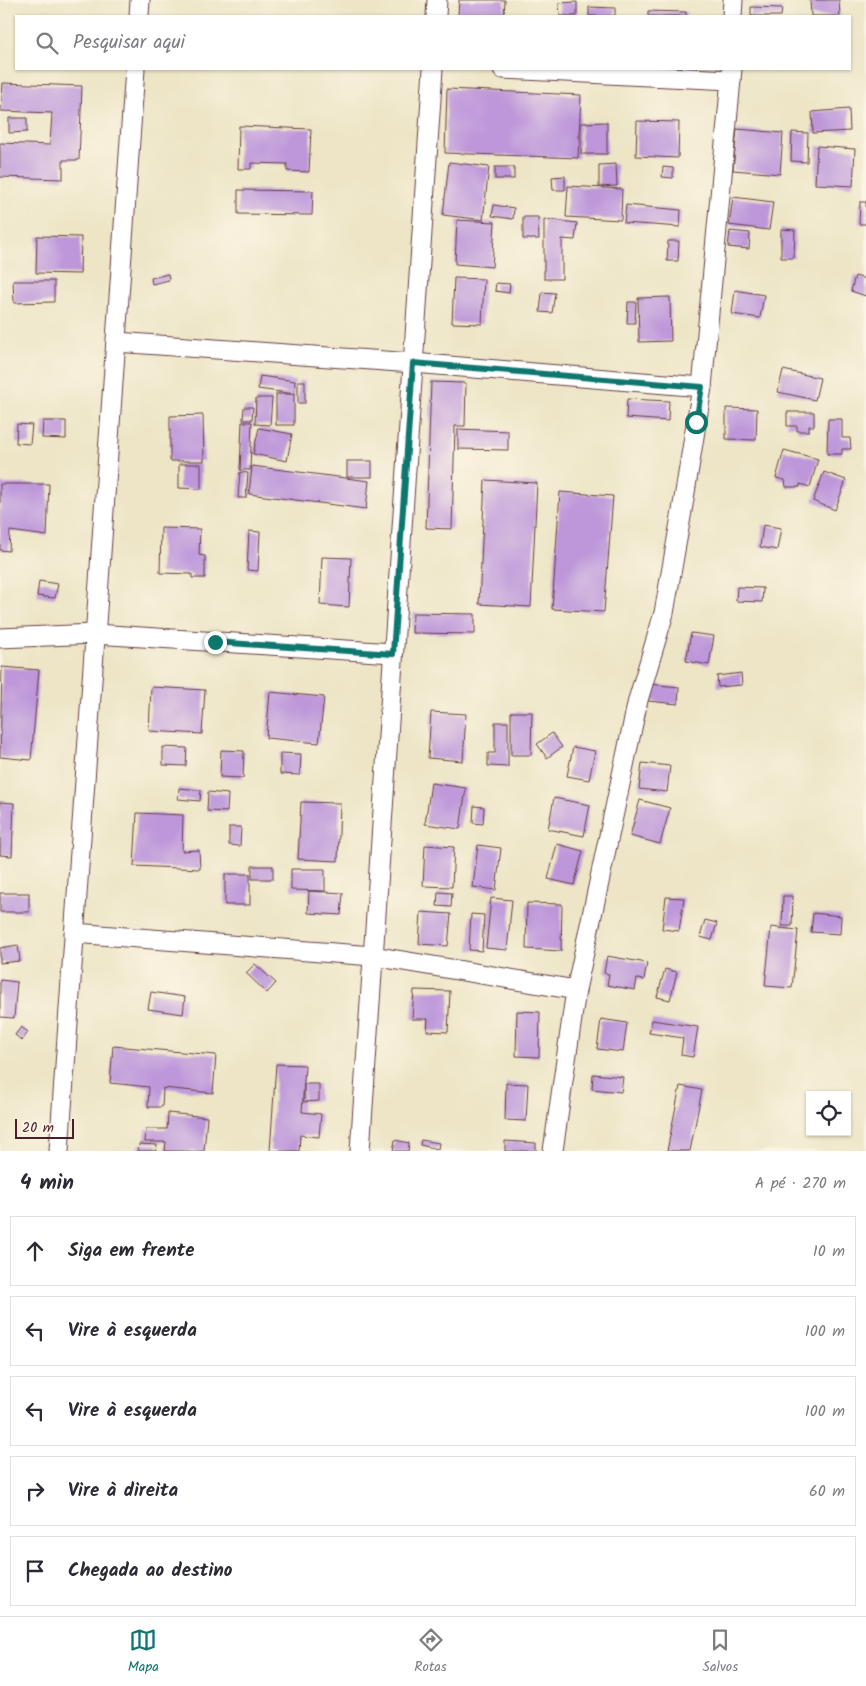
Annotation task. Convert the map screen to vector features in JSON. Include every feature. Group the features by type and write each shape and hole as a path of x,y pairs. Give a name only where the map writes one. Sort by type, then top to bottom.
{"street":[{"path":"139,15 140,0"},
{"path":"436,15 437,0"},
{"path":"732,15 733,0"},
{"path":"59,1151 135,70"},
{"path":"360,1151 433,70"},
{"path":"541,70 732,75 702,387 664,614 638,700 576,990 553,1151"},
{"path":"116,342 413,363 702,387"},
{"path":"0,638 95,634 393,654"},
{"path":"74,933 373,956 576,990"}],"building":[{"path":"459,0 505,0 504,15 458,15"},
{"path":"810,0 839,0 840,15 811,15"},
{"path":"577,2 577,15 560,15 559,3"},
{"path":"589,7 615,8 615,15 589,15"},
{"path":"751,7 782,8 781,15 751,15"},
{"path":"648,11 686,12 686,15 648,15"},
{"path":"3,83 82,86 79,160 63,160 63,179 0,177 0,143 50,145 52,113 1,111"},
{"path":"447,89 581,95 578,158 445,153"},
{"path":"849,109 850,131 813,133 812,112"},
{"path":"9,118 27,118 27,132 9,133"},
{"path":"637,121 679,122 678,158 636,156"},
{"path":"607,122 607,154 581,154 581,123"},
{"path":"239,126 311,129 309,172 287,171 287,164 251,163 251,169 238,169"},
{"path":"737,129 783,133 780,174 733,170"},
{"path":"792,132 808,133 807,162 791,161"},
{"path":"817,146 855,149 853,186 815,184"},
{"path":"449,162 489,167 483,220 443,215"},
{"path":"616,164 617,186 599,187 599,165"},
{"path":"495,167 514,167 514,179 495,179"},
{"path":"663,167 673,168 673,178 662,177"},
{"path":"565,176 565,190 553,190 552,177"},
{"path":"568,186 622,189 621,220 566,217"},
{"path":"238,190 313,191 312,215 238,214"},
{"path":"733,197 773,202 769,230 729,225"},
{"path":"860,202 866,202 866,224 859,224"},
{"path":"494,205 514,208 513,219 492,216"},
{"path":"626,205 681,210 680,227 624,223"},
{"path":"523,217 538,217 539,239 523,239"},
{"path":"544,219 577,223 575,240 562,239 562,279 544,279"},
{"path":"457,220 495,222 492,267 455,264"},
{"path":"781,229 795,230 794,258 781,258"},
{"path":"730,231 750,233 749,249 728,247"},
{"path":"37,236 81,237 80,274 36,273"},
{"path":"668,241 679,241 678,261 667,261"},
{"path":"168,274 169,280 152,284 151,278"},
{"path":"855,276 866,279 866,296 851,291"},
{"path":"454,278 484,279 482,324 452,323"},
{"path":"13,281 54,281 54,302 14,303"},
{"path":"496,283 510,284 509,293 495,291"},
{"path":"735,290 764,295 760,318 732,314"},
{"path":"542,292 555,293 552,313 540,312"},
{"path":"670,297 671,341 639,342 638,298"},
{"path":"628,302 636,302 635,323 627,323"},
{"path":"783,370 820,378 815,400 778,392"},
{"path":"260,376 295,381 294,394 258,389"},
{"path":"298,381 305,381 305,403 298,403"},
{"path":"431,382 466,383 465,426 455,426 452,529 426,528"},
{"path":"276,394 294,394 294,425 276,425"},
{"path":"256,398 272,398 270,425 255,424"},
{"path":"627,399 669,401 668,421 626,418"},
{"path":"244,407 253,407 252,420 243,420"},
{"path":"726,408 757,409 756,440 726,439"},
{"path":"787,412 814,412 814,426 809,426 809,431 797,431 797,426 787,426"},
{"path":"203,415 204,461 170,461 170,416"},
{"path":"828,419 842,419 842,438 850,438 851,449 842,449 842,454 827,454"},
{"path":"43,421 66,421 66,439 42,438"},
{"path":"242,422 252,422 250,470 240,470"},
{"path":"17,424 32,425 30,444 16,443"},
{"path":"259,428 292,434 287,461 253,454"},
{"path":"458,429 508,431 508,450 458,449"},
{"path":"784,450 818,459 810,487 800,484 800,487 786,487 785,480 776,478"},
{"path":"347,461 372,461 372,477 347,477"},
{"path":"179,464 201,464 201,489 179,488"},
{"path":"252,466 369,481 366,509 249,494"},
{"path":"240,472 248,473 246,498 238,498"},
{"path":"824,472 846,480 835,510 813,501"},
{"path":"485,480 537,483 531,607 479,604"},
{"path":"0,484 49,484 47,536 10,531 9,551 0,550"},
{"path":"560,492 613,496 604,612 552,609"},
{"path":"763,525 781,528 777,550 760,547"},
{"path":"161,528 200,529 199,555 205,556 205,578 192,578 192,574 160,573"},
{"path":"249,531 260,532 258,571 247,570"},
{"path":"322,557 351,558 349,607 320,605"},
{"path":"39,581 58,584 55,598 37,596"},
{"path":"737,587 763,588 762,602 736,601"},
{"path":"413,613 475,614 475,634 412,633"},
{"path":"691,633 714,636 709,665 686,661"},
{"path":"2,667 39,670 31,760 0,757"},
{"path":"741,673 742,685 718,687 717,676"},
{"path":"650,684 679,687 678,704 648,701"},
{"path":"151,687 205,690 202,734 149,731"},
{"path":"270,692 324,697 319,743 266,738"},
{"path":"431,712 466,714 463,761 428,758"},
{"path":"511,712 532,712 531,755 511,755"},
{"path":"495,722 508,722 508,767 488,766 488,753 495,753"},
{"path":"552,733 562,747 547,758 537,744"},
{"path":"163,747 187,748 186,766 163,765"},
{"path":"573,747 595,751 589,780 567,776"},
{"path":"221,750 244,751 243,778 220,777"},
{"path":"280,753 301,754 300,775 280,774"},
{"path":"642,763 670,766 667,792 639,789"},
{"path":"431,783 466,788 460,829 425,824"},
{"path":"179,788 201,790 200,801 178,799"},
{"path":"208,792 228,794 227,812 207,811"},
{"path":"554,798 590,805 584,836 548,829"},
{"path":"640,800 670,808 660,844 630,836"},
{"path":"0,802 14,803 12,856 0,855"},
{"path":"301,802 340,803 338,861 298,859"},
{"path":"474,806 484,807 483,824 473,823"},
{"path":"137,813 183,815 182,851 199,850 200,869 134,866"},
{"path":"229,827 241,827 240,846 229,845"},
{"path":"557,844 583,851 574,885 548,879"},
{"path":"425,845 454,847 452,887 423,886"},
{"path":"478,845 501,848 496,890 473,887"},
{"path":"252,866 273,866 273,879 252,879"},
{"path":"291,869 325,869 325,891 291,890"},
{"path":"225,874 250,874 250,905 225,905"},
{"path":"309,891 343,893 341,915 308,913"},
{"path":"438,892 452,893 451,907 437,906"},
{"path":"0,893 29,893 29,912 0,912"},
{"path":"783,896 793,896 792,926 782,926"},
{"path":"666,897 684,898 679,931 662,929"},
{"path":"491,898 512,900 507,950 486,948"},
{"path":"527,903 562,904 561,951 526,949"},
{"path":"421,912 451,914 448,946 419,944"},
{"path":"813,913 841,916 840,934 811,932"},
{"path":"471,914 484,915 482,951 469,950"},
{"path":"705,920 717,923 712,940 700,937"},
{"path":"771,927 798,930 792,988 765,986"},
{"path":"18,945 20,961 0,963 0,948"},
{"path":"607,956 647,963 644,980 637,979 635,990 607,985 609,974 604,973"},
{"path":"255,964 276,983 267,993 246,973"},
{"path":"665,969 677,972 670,1000 657,997"},
{"path":"0,980 17,982 14,1018 0,1017"},
{"path":"414,990 450,991 448,1032 427,1031 428,1019 412,1019"},
{"path":"151,992 185,997 183,1014 148,1009"},
{"path":"517,1011 540,1012 539,1057 516,1056"},
{"path":"601,1019 627,1023 623,1052 597,1049"},
{"path":"652,1020 698,1027 693,1057 681,1055 683,1038 649,1033"},
{"path":"21,1027 28,1032 22,1041 15,1035"},
{"path":"113,1046 216,1055 213,1093 163,1088 162,1107 148,1107 149,1087 110,1083"},
{"path":"276,1064 305,1065 302,1112 321,1114 319,1137 300,1135 299,1151 270,1151"},
{"path":"593,1074 623,1077 621,1092 592,1089"},
{"path":"506,1083 528,1084 526,1121 505,1120"},
{"path":"304,1084 319,1084 319,1101 304,1102"},
{"path":"680,1086 702,1090 690,1151 667,1151"},
{"path":"168,1113 207,1117 204,1151 165,1151 166,1142 145,1142 146,1129 167,1129"},
{"path":"395,1140 409,1143 408,1151 393,1151"},
{"path":"421,1140 439,1143 438,1149 420,1145"},
{"path":"505,1141 536,1143 536,1151 505,1151"},
{"path":"139,1144 157,1145 156,1151 138,1151"}],"route":[{"path":"215,642 393,654 413,363 702,387 696,422"}]}
